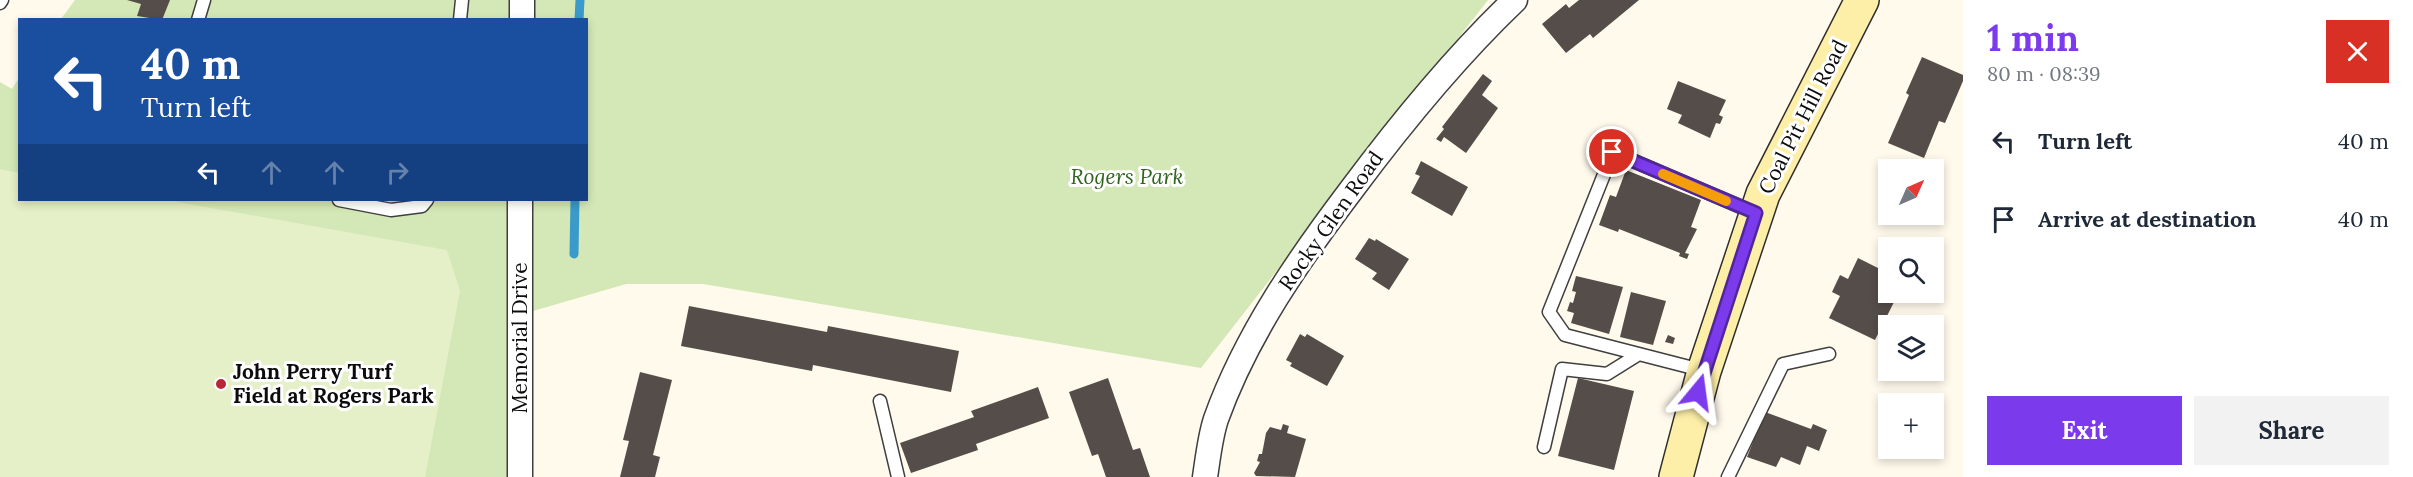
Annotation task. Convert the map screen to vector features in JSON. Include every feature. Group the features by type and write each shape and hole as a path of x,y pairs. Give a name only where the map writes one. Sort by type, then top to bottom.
{"street":[{"path":"522,0 522,18"},
{"name":"Rocky Glen Road","path":"1205,477 1215,421 1241,359 1302,254 1389,140 1471,42 1515,0"},
{"name":"Coal Pit Hill Road","path":"1676,477 1704,371 1763,194 1862,0"},
{"name":"Memorial Drive","path":"520,201 520,477"}],"lane":[{"path":"199,18 204,0"},
{"path":"460,18 462,0"},
{"path":"1704,371 1565,335 1549,312 1612,152 1756,213"},
{"path":"344,201 391,210 422,206 426,201"},
{"path":"1544,447 1562,369 1607,374 1639,354"},
{"path":"1728,477 1783,364 1829,354"},
{"path":"880,401 898,477"}],"green space":[{"name":"Rogers Park","path":"75,0 1488,0 1201,368 703,284 626,284 509,318 508,477 0,477 0,82 12,89 18,80 18,201 588,201 588,18 62,18"},
{"name":"John Perry Turf Field at Rogers Park","path":"0,169 18,173 18,201 173,201 447,250 460,291 425,477 0,477"}],"building":[{"path":"127,0 170,0 163,18 137,16 141,4"},
{"path":"1579,0 1639,0 1593,38 1590,34 1566,53 1542,24 1566,4 1569,8"},
{"path":"1922,57 1963,75 1963,81 1945,123 1939,121 1924,158 1888,143 1909,95 1906,93"},
{"path":"1483,74 1492,81 1482,95 1498,108 1466,153 1444,137 1441,142 1436,139 1444,129 1442,127"},
{"path":"1678,81 1726,100 1719,115 1723,117 1720,124 1716,123 1710,138 1678,123 1682,115 1667,109"},
{"path":"1421,161 1468,187 1452,216 1411,193 1420,176 1415,174"},
{"path":"1626,170 1701,200 1691,227 1697,229 1685,253 1689,254 1687,259 1679,256 1680,253 1619,229 1618,232 1599,225 1610,195 1616,197"},
{"path":"1369,238 1375,241 1376,239 1409,259 1389,290 1372,279 1377,273 1355,259"},
{"path":"1858,258 1878,268 1878,303 1894,303 1888,315 1878,315 1878,334 1875,340 1829,318 1840,296 1832,292 1840,275 1848,279"},
{"path":"1576,276 1623,287 1609,334 1571,323 1574,313 1567,311 1570,302 1573,303 1576,292 1572,291"},
{"path":"1631,292 1666,301 1653,345 1620,337"},
{"path":"689,306 827,332 828,326 959,351 951,392 813,365 812,371 681,346"},
{"path":"1300,334 1305,337 1307,334 1344,356 1327,386 1290,366 1292,363 1286,360"},
{"path":"1668,335 1675,338 1673,344 1665,342"},
{"path":"640,372 672,380 653,455 660,457 655,477 620,477 629,441 623,440"},
{"path":"1108,378 1133,450 1140,448 1150,477 1106,477 1098,454 1092,456 1069,392"},
{"path":"1578,378 1634,391 1614,470 1558,456"},
{"path":"1038,387 1049,418 976,444 978,450 911,473 900,443 974,417 971,411"},
{"path":"1765,412 1811,429 1813,424 1827,430 1819,451 1807,446 1800,465 1781,457 1776,467 1747,457"},
{"path":"1283,424 1289,426 1287,433 1306,439 1295,477 1256,476 1254,473 1260,462 1257,461 1259,454 1262,454 1266,433 1270,427 1281,430"}],"waterway":[{"path":"579,18 580,0"},
{"path":"574,254 575,201"}],"slow traffic":[{"path":"1663,174 1726,201"}],"place":[{"name":"John Perry Turf Field at Rogers Park","path":"221,384"}],"route":[{"path":"1612,152 1756,213 1698,392"}]}
